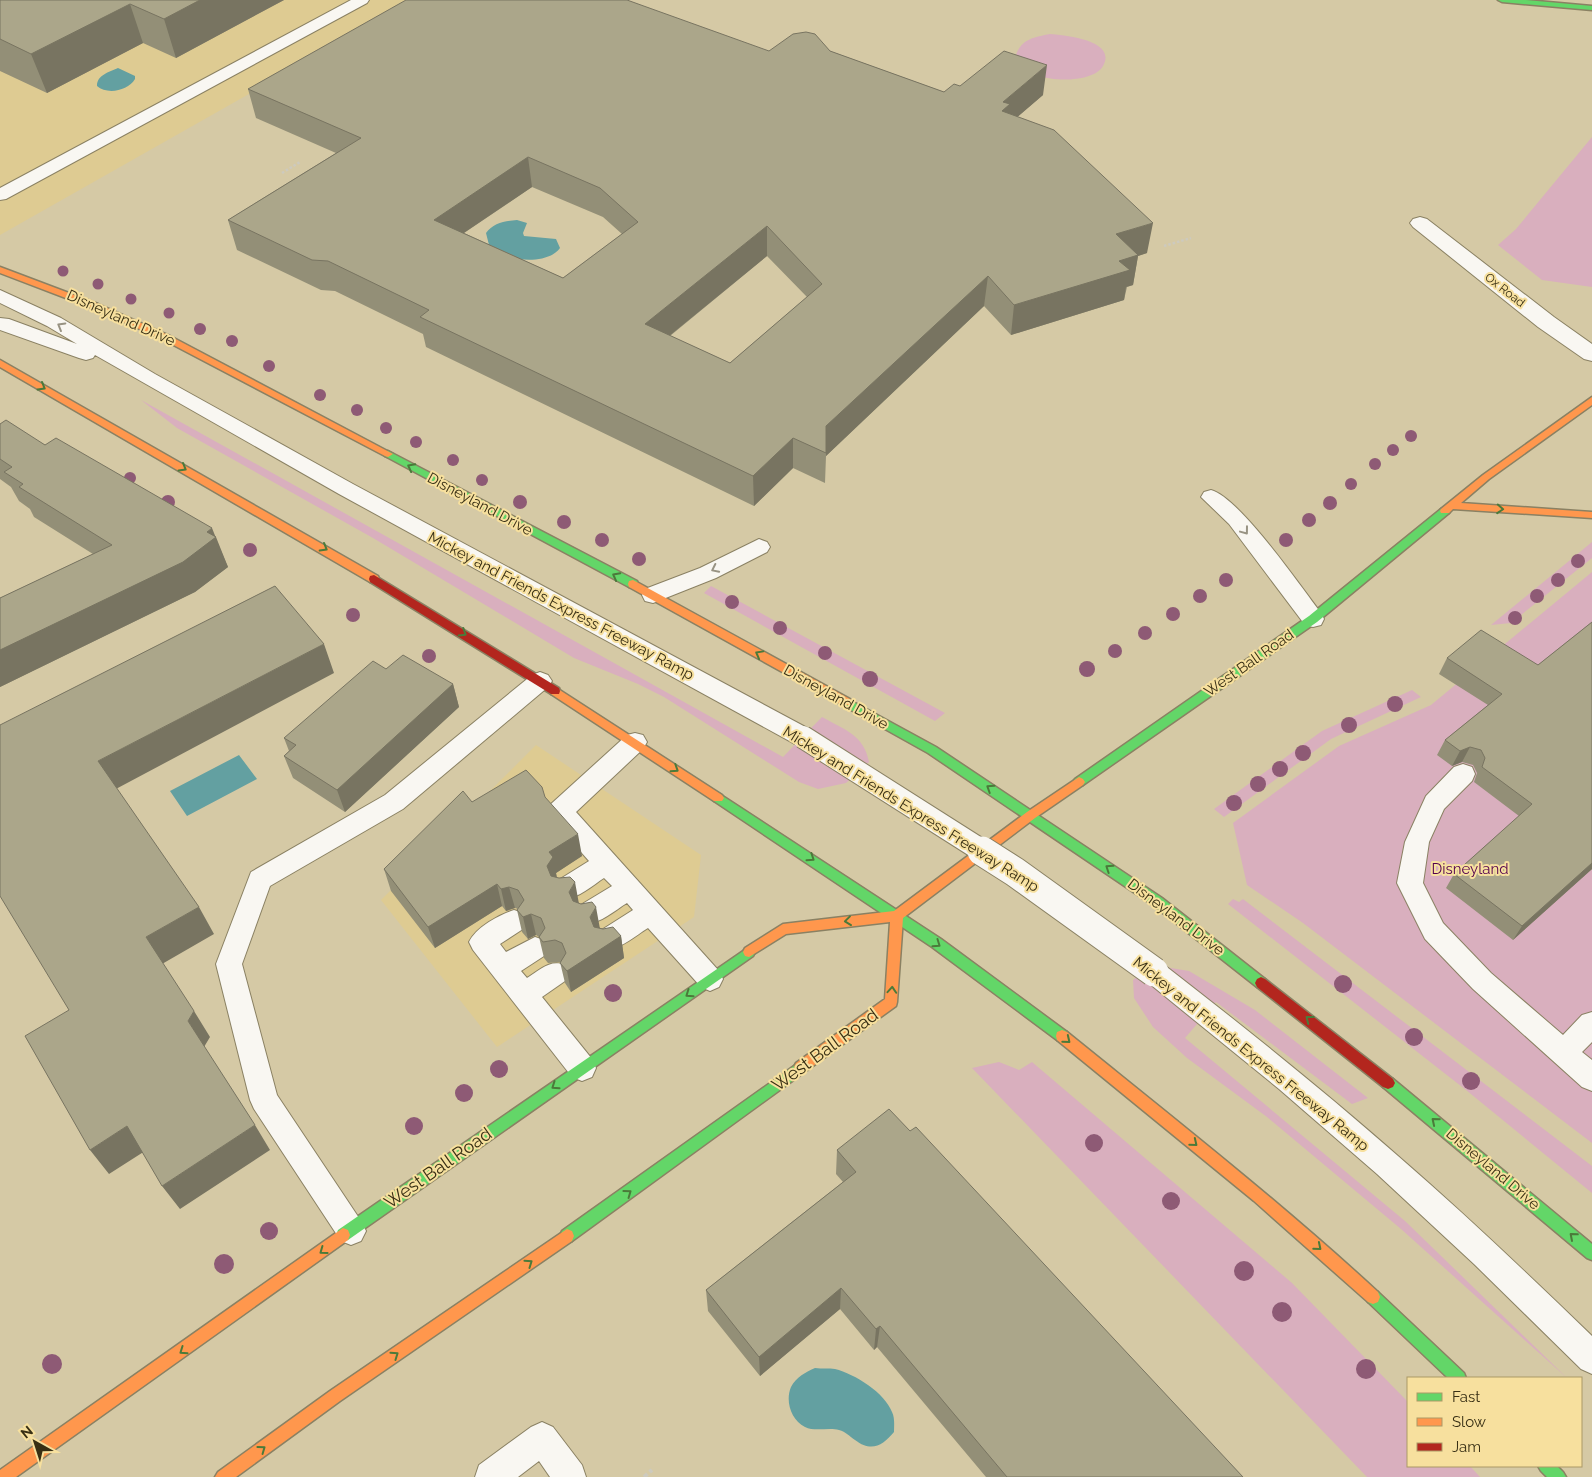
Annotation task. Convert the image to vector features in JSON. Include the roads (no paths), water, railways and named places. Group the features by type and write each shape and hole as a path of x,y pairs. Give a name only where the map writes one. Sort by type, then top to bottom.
{"main road":[{"path":"1502,0 1592,8"},
{"name":"Disneyland Drive","path":"0,270 70,294 131,320 188,348 653,595 932,750 1158,902 1359,1059 1592,1253"},
{"path":"0,363 330,552 540,681 897,916 1034,1013 1215,1160 1343,1268 1458,1377"},
{"name":"West Ball Road","path":"3,1477 460,1152 783,929 897,916 1031,815 1313,619 1486,477 1592,400"},
{"path":"1452,506 1592,515"},
{"name":"West Ball Road","path":"223,1477 335,1396 589,1221 891,1002 897,916"},
{"path":"1547,1467 1558,1477"}],"street":[{"name":"Ox Road","path":"1420,223 1546,322 1592,354"}],"lane":[{"path":"0,195 362,0"},
{"name":"Mickey and Friends Express Freeway Ramp","path":"0,296 54,322 148,378 355,494 803,737 1015,872 1154,972 1314,1102 1418,1192 1530,1296 1592,1358"},
{"name":"Mickey and Friends Express Freeway Ramp","path":"0,324 9,325 148,378"},
{"path":"1211,496 1236,520 1313,619"},
{"path":"653,595 708,573 759,547"},
{"path":"351,1231 264,1100 229,964 260,879 394,802 540,681"},
{"path":"635,742 560,811 710,979"},
{"path":"1464,774 1435,804 1417,842 1410,883 1434,930 1482,981 1592,1078"},
{"path":"566,889 607,863"},
{"path":"588,914 630,888"},
{"path":"609,939 651,912"},
{"path":"514,921 482,942 582,1068"},
{"path":"503,968 535,948"},
{"path":"524,995 556,973"},
{"path":"1564,1052 1592,1024"},
{"path":"491,1477 542,1438 570,1477"}],"water":[{"path":"118,68 135,76 132,83 123,89 112,91 101,89 97,86 101,77"},
{"path":"517,220 527,223 523,233 524,236 556,239 560,248 551,256 523,260 508,256 489,245 486,233 492,227 500,223"},
{"path":"239,755 257,779 187,816 170,791"},
{"path":"815,1368 833,1369 851,1375 868,1385 883,1398 894,1419 894,1432 886,1441 877,1446 867,1446 839,1430 813,1429 805,1427 796,1420 790,1410 789,1392 793,1383 798,1378"}],"park label":[{"name":"Disneyland","path":"1470,869"}]}
